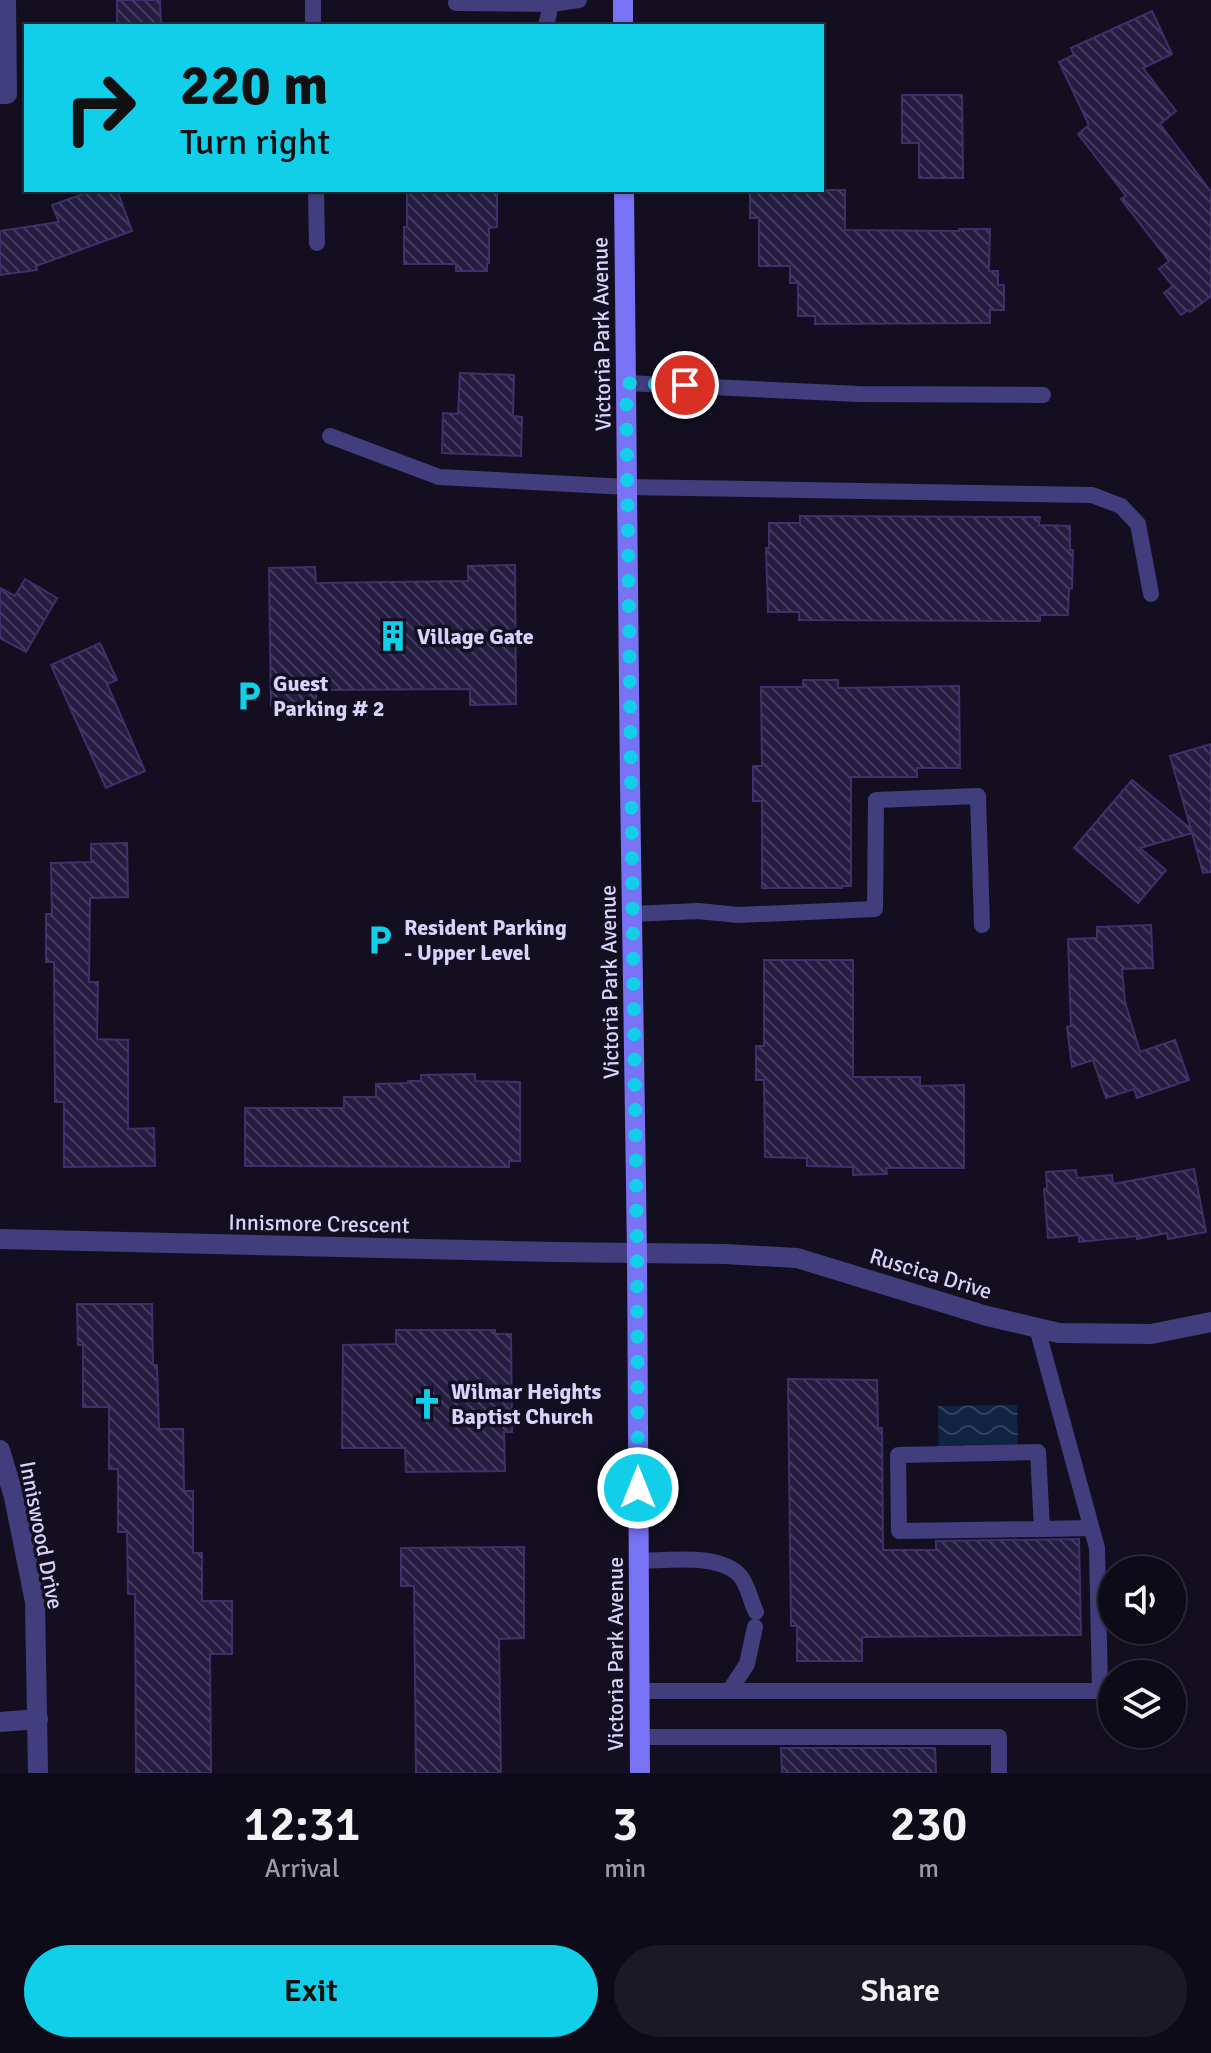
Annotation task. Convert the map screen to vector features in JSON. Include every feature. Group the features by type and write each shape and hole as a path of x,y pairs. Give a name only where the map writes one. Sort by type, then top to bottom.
{"main road":[{"path":"623,0 623,24"},
{"name":"Victoria Park Avenue","path":"624,192 640,1773"}],"street":[{"path":"0,94 7,94 6,0"},
{"name":"Innismore Crescent","path":"0,1239 637,1252"},
{"name":"Ruscica Drive","path":"637,1252 797,1258 987,1316 1059,1333 1151,1334 1211,1322"},
{"name":"Inniswood Drive","path":"0,1450 14,1497 35,1602 38,1773"},
{"path":"0,1722 38,1719"}],"lane":[{"path":"313,0 313,24"},
{"path":"456,3 551,4 579,0"},
{"path":"546,24 551,4"},
{"path":"316,192 317,243"},
{"path":"626,383 858,394 1043,395"},
{"path":"330,436 439,477 627,487 1092,495 1121,506 1138,524 1151,594"},
{"path":"632,914 698,911 738,915 875,909 876,800 978,796 982,925"},
{"path":"640,1691 1100,1691 1097,1548 1037,1328"},
{"path":"1042,1529 1038,1452 898,1455 899,1531 1042,1529 1091,1528"},
{"path":"638,1561 697,1560 723,1564 741,1577 755,1620 747,1664 730,1690"},
{"path":"640,1737 999,1737 999,1773"}],"water":[{"path":"1017,1405 1018,1459 939,1461 938,1406"}],"building":[{"path":"117,0 160,0 161,24 117,24"},
{"path":"1152,11 1172,54 1143,68 1176,111 1160,124 1211,192 1211,296 1181,315 1164,293 1173,286 1159,269 1169,261 1121,199 1126,196 1078,134 1089,125 1059,62 1074,55 1071,48"},
{"path":"902,95 962,95 963,178 919,178 919,143 902,143"},
{"path":"845,190 845,230 990,229 989,271 998,271 998,285 1004,285 1004,310 990,310 990,323 815,324 815,316 798,316 798,283 790,283 790,266 759,266 759,218 750,218 750,192"},
{"path":"88,192 118,192 132,231 36,266 37,270 0,275 0,231 59,222 52,205"},
{"path":"407,192 497,192 497,227 489,228 487,271 456,271 456,264 404,264 404,227 407,227"},
{"path":"460,373 514,375 513,416 522,417 521,456 442,453 443,413 458,414"},
{"path":"800,516 1040,517 1039,525 1070,526 1070,550 1073,550 1068,615 1040,615 1040,621 799,620 799,612 768,612 766,548 769,548 769,523 800,523"},
{"name":"Village Gate","path":"515,565 516,704 470,705 470,689 316,690 316,705 271,706 269,568 315,567 316,583 468,581 468,566"},
{"path":"25,579 57,598 26,652 0,638 0,588 15,596"},
{"path":"100,643 117,680 107,684 145,771 106,788 51,665"},
{"path":"803,680 838,680 838,688 959,686 960,768 917,768 917,777 851,777 851,886 762,888 762,801 753,801 753,766 762,766 761,687 803,687"},
{"path":"1211,744 1211,872 1203,873 1192,833 1140,848 1166,870 1138,903 1074,848 1132,780 1191,829 1170,756"},
{"path":"127,843 128,897 90,898 89,982 98,982 97,1039 128,1040 128,1129 154,1128 155,1166 64,1167 64,1102 55,1102 54,962 46,962 46,914 52,914 51,863 91,862 91,844"},
{"path":"1151,925 1153,968 1122,969 1125,1002 1140,1052 1175,1040 1189,1080 1137,1098 1134,1089 1106,1098 1093,1060 1072,1067 1067,1027 1071,1026 1068,939 1097,938 1097,927"},
{"path":"764,960 853,960 853,1077 920,1077 920,1086 964,1085 964,1168 886,1168 887,1174 853,1175 853,1167 807,1166 807,1158 765,1157 764,1080 756,1080 756,1046 764,1046"},
{"path":"475,1074 475,1081 520,1082 520,1161 509,1161 509,1167 245,1166 245,1108 344,1108 344,1097 376,1097 376,1084 421,1081 421,1075"},
{"path":"1194,1169 1206,1232 1168,1239 1167,1233 1137,1239 1137,1236 1079,1242 1079,1235 1048,1238 1044,1189 1047,1188 1046,1172 1076,1170 1077,1178 1112,1175 1113,1184"},
{"path":"77,1304 152,1304 153,1365 157,1365 159,1429 183,1429 184,1491 193,1491 193,1553 202,1553 202,1601 232,1601 232,1654 210,1654 211,1773 136,1773 135,1594 128,1594 127,1532 118,1532 118,1469 109,1469 109,1407 83,1407 83,1345 78,1345"},
{"name":"Wilmar Heights Baptist Church","path":"396,1330 495,1330 495,1334 511,1334 512,1432 504,1432 505,1471 406,1472 405,1448 342,1448 343,1345 396,1344"},
{"path":"788,1379 877,1380 878,1428 882,1428 883,1550 936,1550 936,1541 1079,1539 1081,1635 862,1637 862,1661 797,1661 797,1626 791,1626"},
{"path":"524,1547 524,1638 499,1639 501,1773 416,1773 414,1586 401,1586 401,1548"},
{"path":"781,1748 935,1748 936,1773 782,1773"}],"place":[{"name":"Village Gate","path":"393,636"},
{"name":"Guest Parking # 2","path":"249,696"},
{"name":"Resident Parking - Upper Level","path":"380,940"},
{"name":"Wilmar Heights Baptist Church","path":"427,1404"}],"route":[{"path":"638,1488 626,383 685,385"}]}
